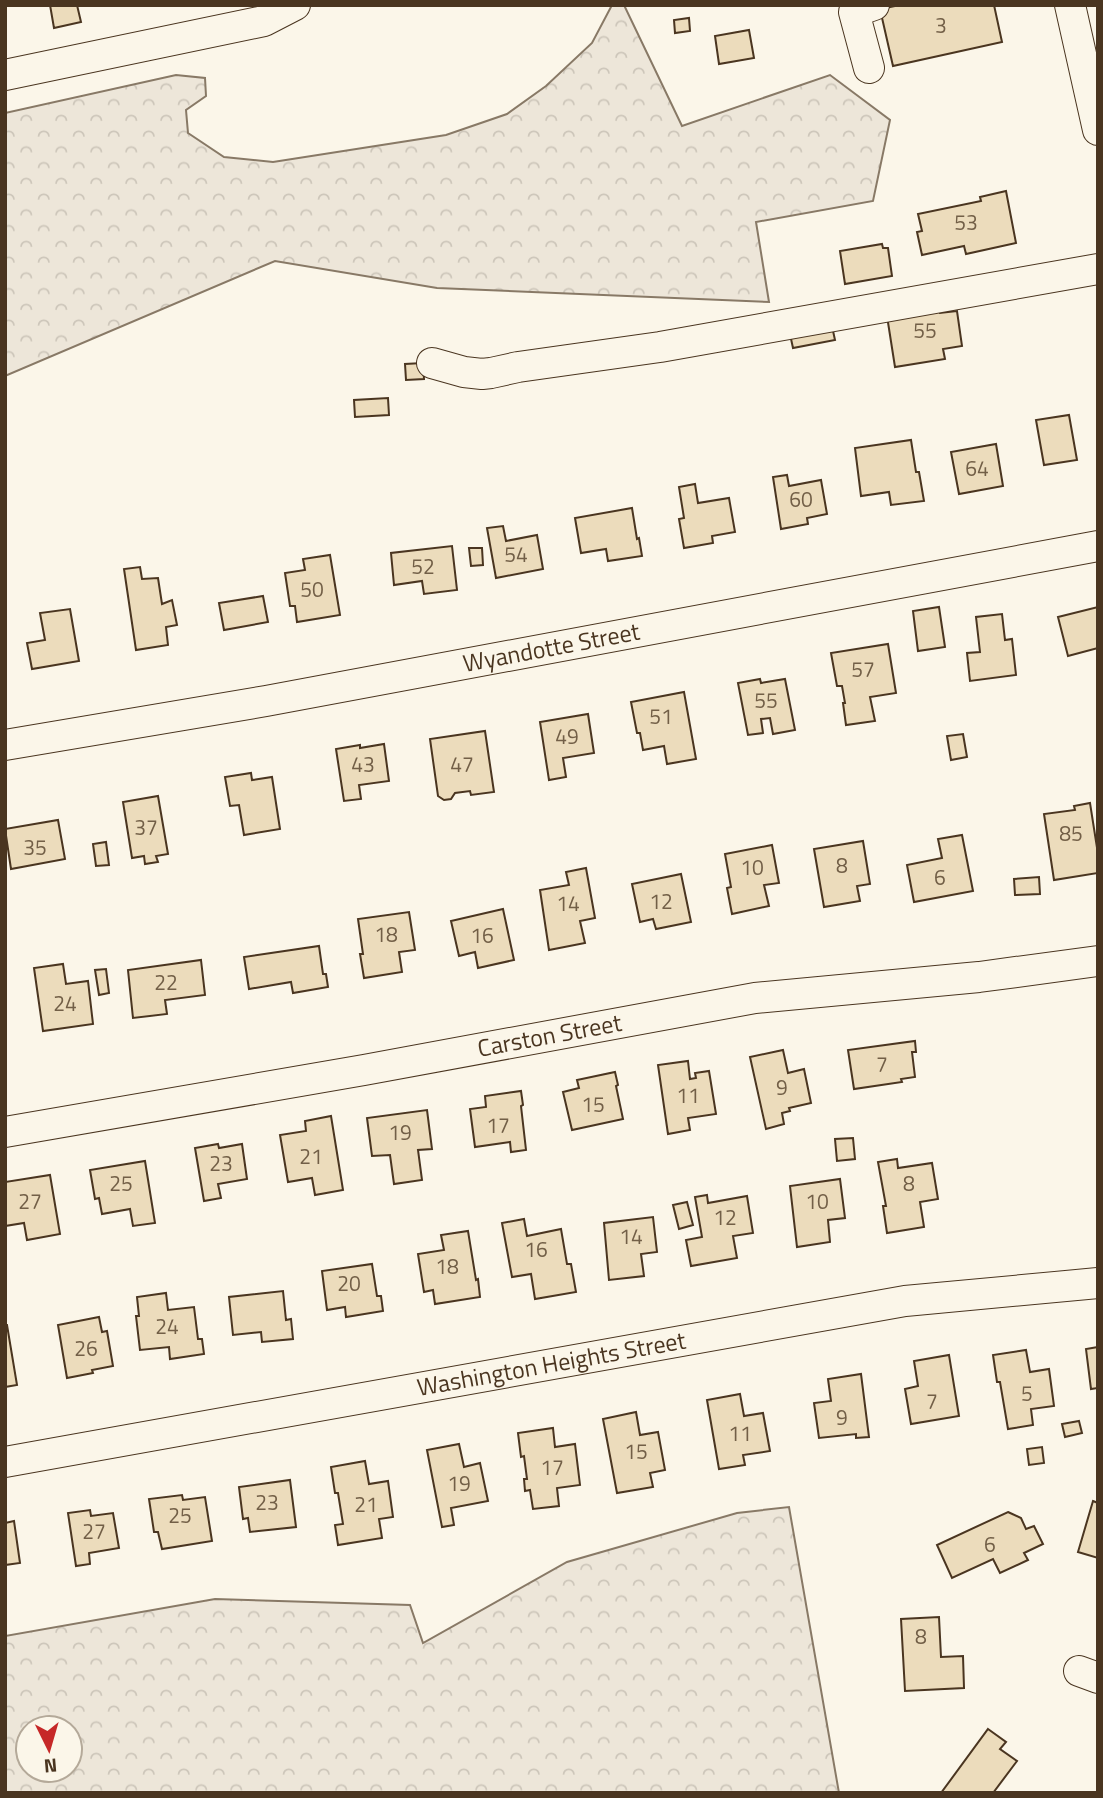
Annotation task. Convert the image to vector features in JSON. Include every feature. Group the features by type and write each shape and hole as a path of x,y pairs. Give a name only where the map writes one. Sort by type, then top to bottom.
{"street":[{"path":"5,75 264,21 295,5"},
{"path":"869,68 854,12 874,5"},
{"path":"1070,5 1098,131"},
{"path":"432,363 464,372 491,373 660,347 1098,269"},
{"name":"Wyandotte Street","path":"5,745 266,702 1098,546"},
{"name":"Carston Street","path":"5,1132 364,1070 755,998 979,976 1098,961"},
{"name":"Washington Heights Street","path":"5,1462 905,1301 1098,1283"}],"green space":[{"path":"612,5 624,5 682,126 830,75 890,120 873,201 756,222 769,302 437,288 275,261 5,376 5,113 176,75 205,78 206,96 186,110 188,133 224,157 273,162 446,135 507,114 546,86 592,43"},
{"path":"789,1507 839,1793 5,1793 5,1636 215,1599 410,1605 423,1643 567,1562 737,1513"}],"building":[{"path":"50,5 77,5 81,22 54,28"},
{"path":"900,5 994,5 1002,42 893,66 880,9"},
{"path":"689,18 690,31 675,33 674,20"},
{"path":"749,30 754,58 719,64 715,36"},
{"path":"1006,191 1016,243 966,254 964,246 922,255 917,232 922,231 918,214 981,201 980,197"},
{"path":"882,244 883,248 888,248 892,276 845,284 840,251"},
{"path":"939,308 940,313 957,311 962,346 943,349 945,359 895,367 887,316"},
{"path":"830,317 835,340 793,348 788,325"},
{"path":"423,363 424,379 406,380 405,364"},
{"path":"388,398 389,415 355,417 354,400"},
{"path":"1069,415 1077,460 1044,465 1036,420"},
{"path":"911,440 924,501 891,505 889,492 861,496 855,448"},
{"path":"996,444 1003,486 959,494 951,452"},
{"path":"787,475 789,486 821,480 827,514 807,518 808,524 781,529 773,477"},
{"path":"695,484 698,503 729,498 735,532 712,536 713,543 684,548 679,519 684,518 679,487"},
{"path":"632,508 642,556 608,561 606,549 581,553 575,518"},
{"path":"503,526 506,541 537,535 543,569 496,578 487,528"},
{"path":"452,546 457,590 424,594 422,581 394,585 391,553"},
{"path":"469,548 482,548 483,565 471,566"},
{"path":"330,555 340,615 297,622 295,606 290,606 285,573 305,570 303,559"},
{"path":"140,567 142,579 158,578 162,604 172,600 177,625 166,627 168,645 136,650 124,569"},
{"path":"263,596 268,622 224,630 219,603"},
{"path":"939,607 945,647 918,651 913,611"},
{"path":"1098,607 1098,648 1068,656 1058,617"},
{"path":"70,609 79,661 32,669 27,643 45,640 40,613"},
{"path":"1002,614 1005,640 1012,639 1016,675 970,681 967,653 980,652 976,617"},
{"path":"888,644 896,693 870,697 875,721 846,725 842,686 837,686 831,653"},
{"path":"760,679 761,683 785,679 795,730 773,734 770,718 761,719 763,733 748,735 738,683"},
{"path":"684,692 696,759 667,764 664,746 643,750 631,702"},
{"path":"588,714 594,753 563,758 566,777 549,780 540,722"},
{"path":"485,731 494,792 471,795 470,791 455,793 451,799 444,800 438,796 430,739"},
{"path":"963,734 967,757 951,760 947,736"},
{"path":"384,744 389,781 359,785 361,799 344,801 336,749"},
{"path":"251,773 252,780 272,777 280,829 244,835 239,805 230,806 225,777"},
{"path":"158,796 168,854 156,856 158,862 145,864 144,856 132,858 123,802"},
{"path":"1090,803 1098,854 1098,873 1054,880 1044,814 1075,810 1074,806"},
{"path":"58,820 65,859 11,869 5,829"},
{"path":"962,835 973,891 914,902 907,865 942,858 938,839"},
{"path":"863,841 870,884 857,886 860,901 824,907 814,849"},
{"path":"106,842 109,865 96,866 93,844"},
{"path":"772,845 779,883 764,885 769,906 732,914 727,888 731,887 725,854"},
{"path":"586,868 595,918 580,921 585,943 549,950 540,890 569,885 566,872"},
{"path":"681,874 691,922 656,929 653,919 640,922 632,884"},
{"path":"1039,877 1040,894 1015,895 1014,879"},
{"path":"503,909 514,960 478,968 475,952 459,956 451,921"},
{"path":"409,912 415,950 399,952 402,972 364,978 358,919"},
{"path":"319,946 328,987 293,993 291,982 249,989 244,957"},
{"path":"201,960 205,995 165,1000 167,1014 133,1018 128,970"},
{"path":"63,964 66,984 88,981 93,1024 43,1031 34,968"},
{"path":"106,969 109,993 99,995 95,970"},
{"path":"915,1041 916,1052 912,1052 915,1077 901,1079 902,1082 854,1089 848,1050"},
{"path":"783,1050 788,1073 804,1069 811,1103 789,1108 790,1111 782,1113 784,1124 766,1129 750,1057"},
{"path":"688,1061 690,1079 696,1078 695,1073 709,1071 716,1114 688,1118 690,1130 668,1134 658,1065"},
{"path":"615,1072 623,1119 572,1130 563,1092 579,1088 577,1080"},
{"path":"521,1091 526,1150 511,1152 510,1142 475,1147 470,1109 486,1107 485,1096"},
{"path":"427,1110 432,1149 418,1150 422,1180 394,1184 390,1155 372,1156 367,1118"},
{"path":"331,1116 343,1190 315,1195 312,1178 288,1182 280,1135 306,1131 305,1121"},
{"path":"853,1138 855,1159 837,1161 835,1139"},
{"path":"218,1144 219,1148 242,1144 247,1179 218,1184 221,1198 204,1201 195,1148"},
{"path":"897,1159 898,1168 932,1163 938,1199 920,1202 924,1227 887,1233 883,1206 886,1206 878,1162"},
{"path":"145,1161 155,1223 133,1226 130,1209 102,1214 99,1198 95,1199 90,1170"},
{"path":"50,1175 60,1234 27,1240 24,1223 5,1226 5,1182"},
{"path":"840,1179 845,1218 828,1220 830,1242 797,1247 790,1186"},
{"path":"707,1195 708,1203 747,1196 753,1233 733,1236 737,1258 691,1266 686,1240 702,1237 695,1197"},
{"path":"687,1202 693,1225 679,1229 673,1205"},
{"path":"653,1217 657,1252 641,1254 644,1276 609,1280 604,1223"},
{"path":"524,1219 527,1236 561,1229 567,1264 571,1264 576,1292 535,1299 531,1274 512,1277 502,1223"},
{"path":"468,1231 480,1297 435,1304 433,1290 424,1292 418,1254 444,1250 441,1235"},
{"path":"372,1264 377,1296 381,1296 383,1311 346,1317 345,1307 327,1310 322,1271"},
{"path":"283,1291 286,1320 291,1319 293,1339 262,1342 261,1332 233,1335 229,1297"},
{"path":"166,1293 168,1310 194,1307 198,1339 202,1339 204,1354 170,1359 169,1347 140,1350 137,1297"},
{"path":"99,1317 102,1332 107,1331 113,1366 67,1378 58,1325"},
{"path":"5,1325 17,1385 5,1387"},
{"path":"1098,1347 1098,1388 1091,1389 1086,1349"},
{"path":"1026,1350 1030,1372 1049,1369 1054,1406 1031,1409 1033,1425 1008,1429 993,1355"},
{"path":"949,1355 959,1416 911,1424 905,1389 918,1386 914,1361"},
{"path":"861,1374 869,1437 856,1438 856,1434 819,1438 814,1403 831,1401 828,1379"},
{"path":"740,1394 744,1416 763,1413 770,1451 743,1455 745,1465 719,1469 707,1400"},
{"path":"636,1412 640,1435 658,1432 665,1470 650,1473 653,1487 617,1493 603,1419"},
{"path":"1079,1421 1082,1433 1065,1437 1062,1424"},
{"path":"553,1428 555,1447 575,1444 580,1485 557,1488 559,1506 533,1509 530,1490 525,1491 524,1479 527,1479 518,1433"},
{"path":"459,1444 464,1467 480,1463 488,1501 451,1508 454,1525 442,1527 427,1450"},
{"path":"1042,1447 1044,1463 1029,1465 1027,1449"},
{"path":"365,1461 369,1484 388,1481 393,1517 379,1519 382,1538 338,1545 335,1525 343,1524 331,1467"},
{"path":"290,1480 296,1527 250,1532 248,1518 243,1519 239,1487"},
{"path":"182,1495 183,1500 205,1497 212,1541 162,1549 158,1532 154,1532 149,1499"},
{"path":"1093,1501 1098,1503 1098,1558 1078,1552"},
{"path":"90,1510 91,1516 113,1513 119,1548 89,1553 90,1564 76,1566 68,1513"},
{"path":"1008,1512 1021,1518 1026,1529 1034,1526 1043,1544 1024,1553 1028,1560 1000,1573 993,1559 952,1578 937,1545"},
{"path":"14,1521 20,1563 5,1565 5,1523"},
{"path":"939,1617 941,1657 963,1656 964,1688 905,1691 901,1619"},
{"path":"988,1729 1006,1742 1000,1749 1017,1761 993,1793 941,1793"}]}
